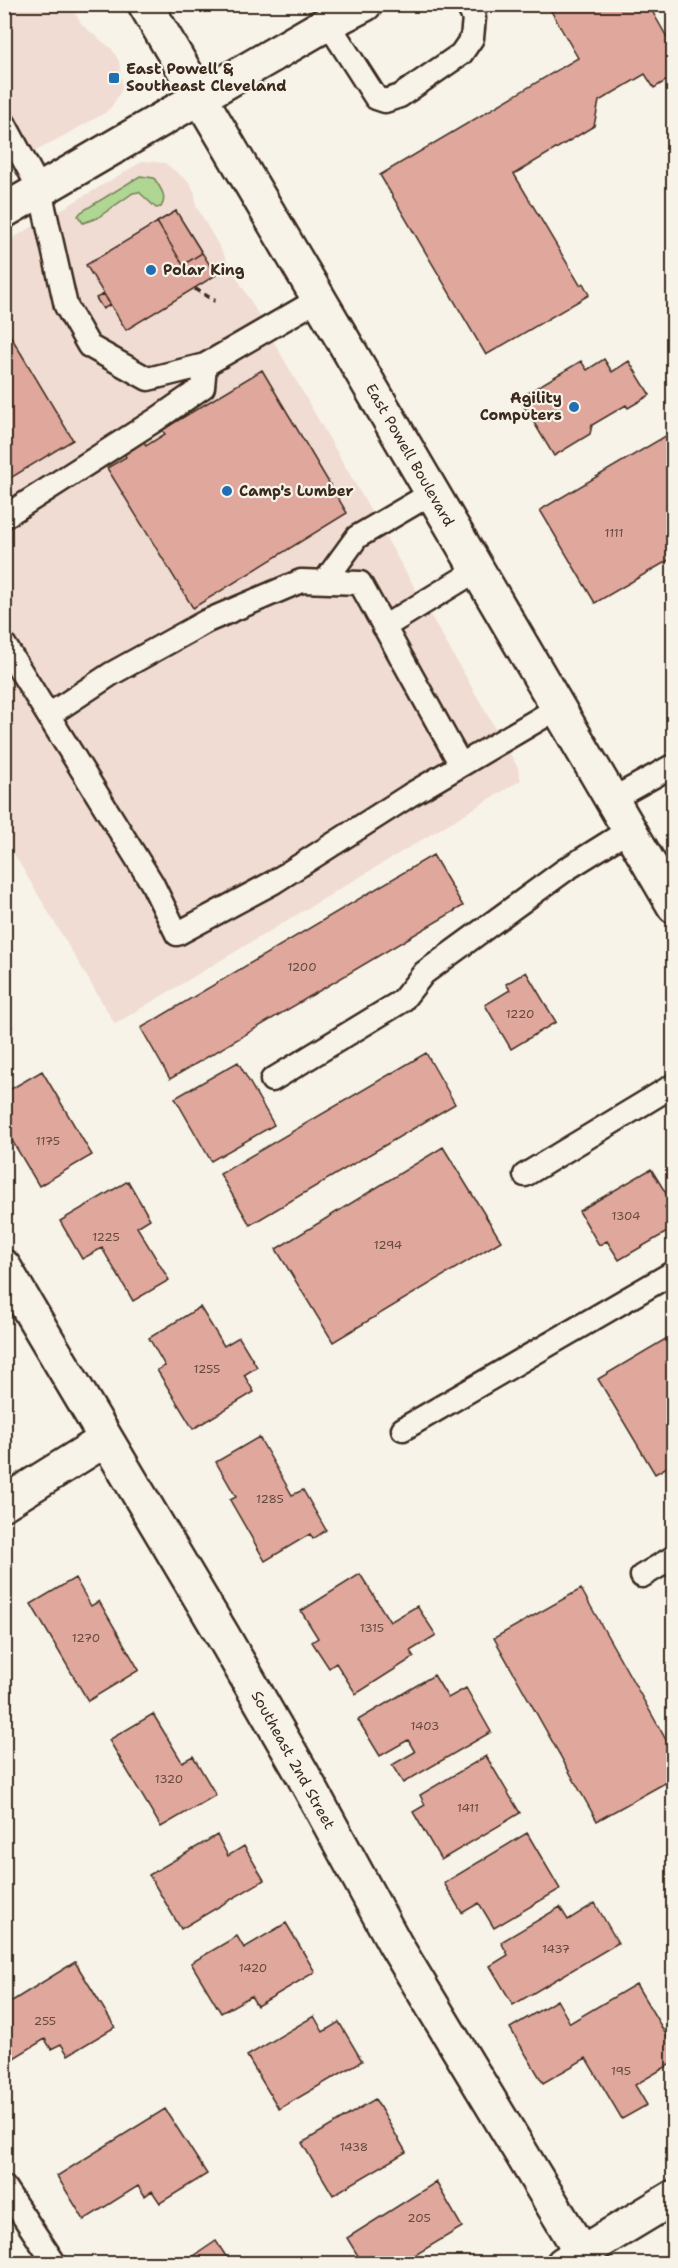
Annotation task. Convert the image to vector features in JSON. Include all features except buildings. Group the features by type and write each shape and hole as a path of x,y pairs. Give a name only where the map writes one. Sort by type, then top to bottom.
{"street":[{"name":"East Powell Boulevard","path":"145,4 674,906"},
{"path":"4,211 347,11"},
{"name":"Southeast 2nd Street","path":"4,1267 303,1775 395,1944 572,2258"},
{"path":"4,1503 105,1440"},
{"path":"572,2258 674,2197"}],"lane":[{"path":"347,11 376,98 385,101 400,96 461,54 472,38 474,18 467,4"},
{"path":"4,123 40,190 66,306 89,346 148,379 205,365 319,299"},
{"path":"4,517 158,419 203,387 205,365"},
{"path":"325,581 357,537 432,493"},
{"path":"384,627 477,570"},
{"path":"49,715 111,674 207,621 301,581 360,583 461,765"},
{"path":"4,644 153,883 177,934 274,882 461,765 558,708"},
{"path":"611,800 674,765"},
{"path":"272,1080 402,1001 424,974 566,870 629,830"},
{"path":"525,1175 674,1085"},
{"path":"403,1429 674,1272"},
{"path":"642,1576 674,1557"},
{"path":"4,2187 55,2264"}],"path":[{"path":"195,289 215,301"}],"shaded area":[{"path":"5,5 70,5 82,25 112,49 119,61 122,89 105,113 5,168"},
{"path":"143,161 165,163 190,183 195,194 196,206 518,768 521,780 115,1024 5,839 5,243"}],"green space":[{"path":"140,176 154,178 164,199 161,207 156,208 139,192 133,193 97,218 83,223 78,216 81,212"}],"place":[{"name":"East Powell & Southeast Cleveland","path":"114,78"},
{"name":"Polar King","path":"151,270"},
{"name":"Agility Computers","path":"574,407"},
{"name":"Camp's Lumber","path":"227,491"}]}
